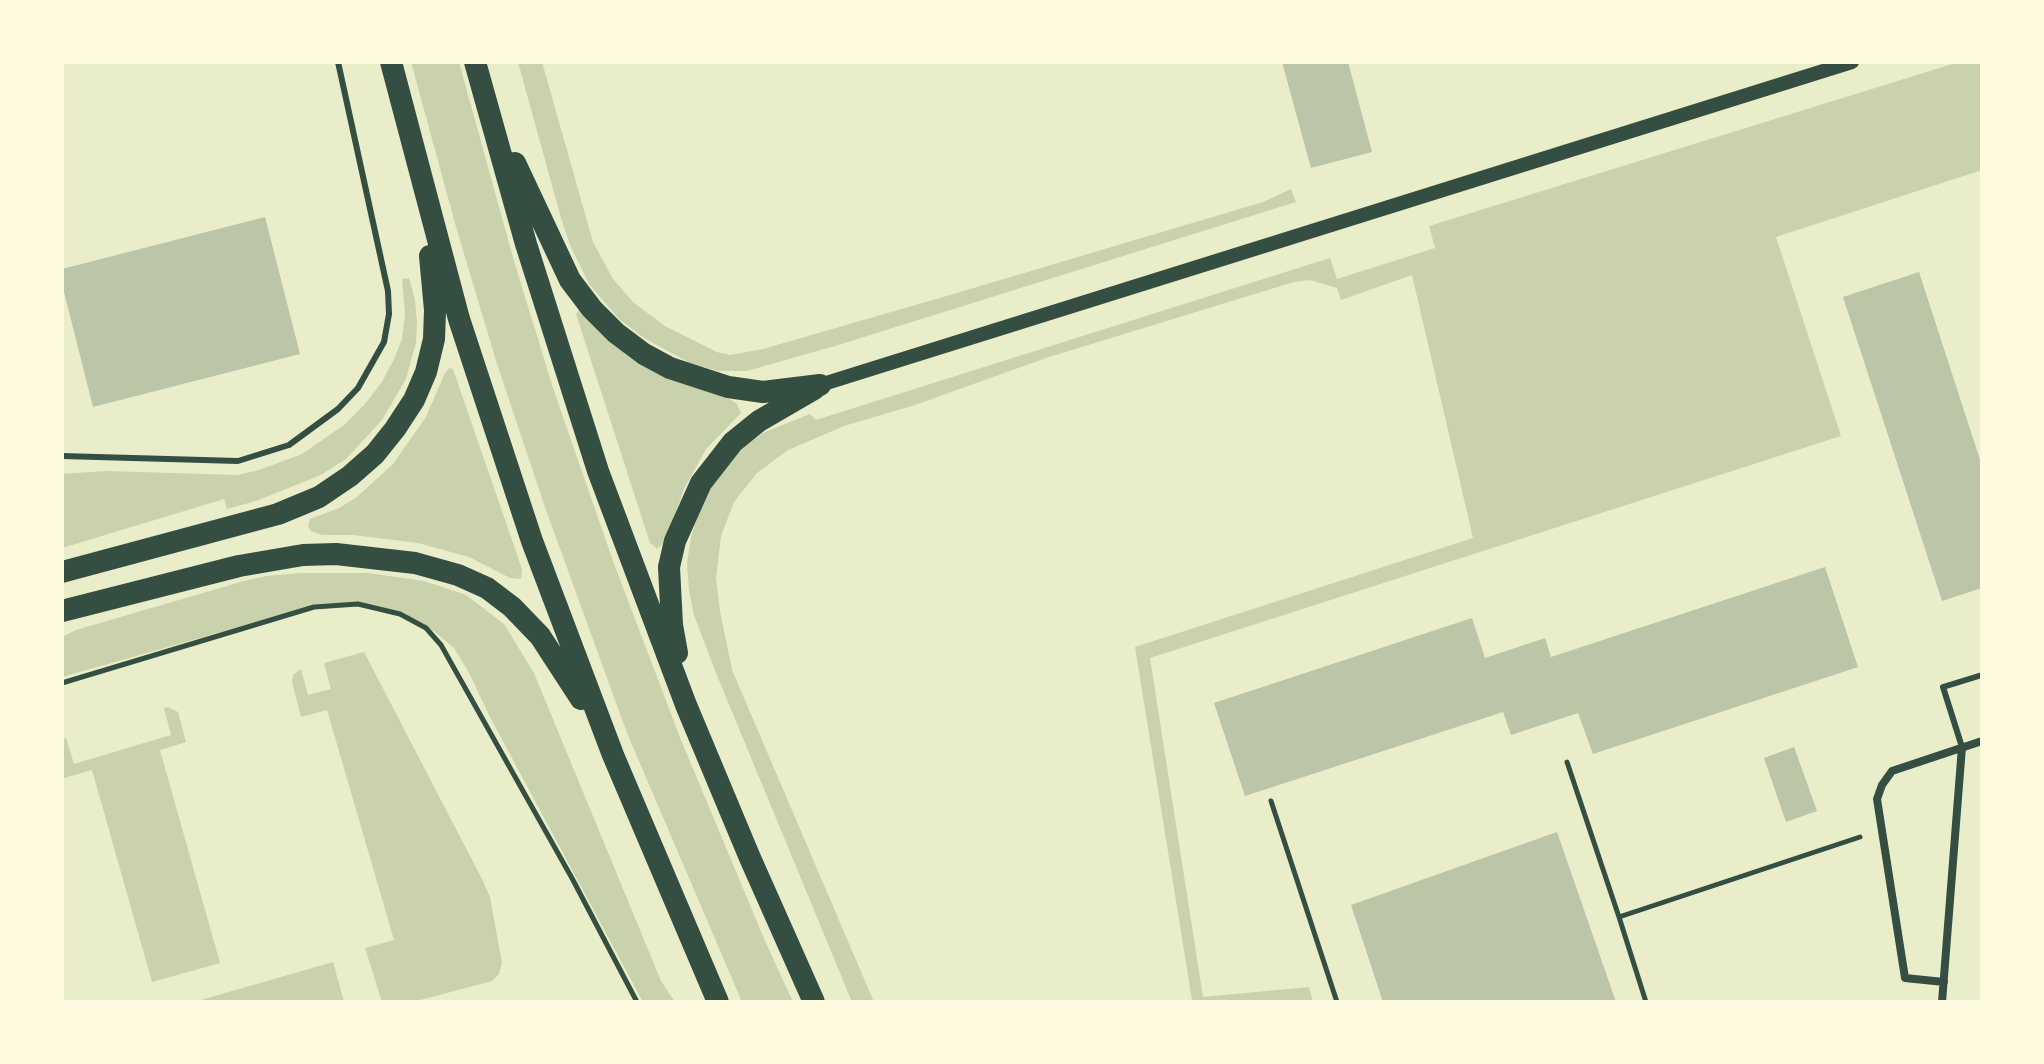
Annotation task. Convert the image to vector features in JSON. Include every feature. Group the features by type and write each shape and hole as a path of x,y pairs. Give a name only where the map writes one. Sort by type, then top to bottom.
{"highway":[{"path":"391,62 459,319 527,526 613,755 718,1002"},
{"path":"475,62 559,353 598,471 686,705 814,1002"},
{"path":"480,86 564,269 592,309 616,333 670,368 728,387 763,392 820,385"},
{"path":"62,572 278,514 319,497 375,454 414,400 426,372 434,339 433,275 419,176"},
{"path":"686,705 672,625 669,567 688,509 715,462 733,442 759,421 820,385"},
{"path":"62,611 239,566 303,555 347,554 415,563 458,575 487,588 512,607 540,636 562,667 613,755"}],"street":[{"path":"820,385 1852,62"},
{"path":"1944,982 1905,978 1877,799 1892,771 1982,741"},
{"path":"1942,1002 1962,747"}],"lane":[{"path":"62,456 238,461 289,445 338,409 358,388 384,342 389,314 388,291 338,62"},
{"path":"1962,747 1943,687 1982,675"}],"path":[{"path":"62,683 314,607 358,604 400,614 426,628 449,659 637,1002"},
{"path":"1567,762 1646,1002"},
{"path":"1271,801 1337,1002"},
{"path":"1619,917 1880,830"}],"green space":[{"path":"411,62 459,62 553,388 613,561 681,740 793,1002 742,1002 627,733 497,364"},
{"path":"518,62 542,62 593,242 613,279 634,303 665,326 717,352 730,355 763,349 950,295 1263,202 1291,189 1296,202 835,346 747,371 718,371 690,363 644,338 619,319 589,284 561,218"},
{"path":"1959,62 1982,62 1982,170 1776,237 1841,436 1150,658 1203,997 1309,987 1313,1002 1188,1002 1192,1000 1135,647 1473,538 1412,275 1341,300 1337,288 1310,280 1294,282 1049,357 915,405 844,426 788,450 757,473 734,502 721,536 716,578 720,611 732,670 874,1002 852,1002 716,673 694,615 689,591 687,563 699,510 709,488 741,448 765,432 810,414 816,420 1330,258 1337,279 1435,248 1429,226"},
{"path":"409,278 417,322 416,342 406,379 382,420 346,459 321,475 256,501 227,509 224,499 62,548 62,474 106,471 238,475 302,454 344,425 382,382 394,359 402,339 405,315 402,279"},
{"path":"580,309 671,379 731,400 741,413 706,449 684,489 665,542 657,549 650,543 576,314"},
{"path":"449,368 453,369 522,569 521,579 510,578 469,557 418,543 353,535 322,535 311,531 308,526 310,519 357,497 393,464 426,417"},
{"path":"301,573 368,573 424,581 466,595 504,624 534,673 661,981 675,1002 643,1002 468,671 454,648 434,631 405,616 350,603 320,604 62,677 62,637 76,630 244,581"},
{"path":"364,652 490,897 502,963 499,974 492,981 413,1002 382,1002 365,948 394,940 327,710 301,717 292,682 293,675 301,669 308,695 331,689 324,663"},
{"path":"164,708 178,712 186,742 160,750 220,963 152,982 92,770 64,778 62,739 66,738 74,764 171,735"},
{"path":"333,962 344,1002 194,1002"}],"building":[{"path":"1282,62 1348,62 1372,152 1311,168"},
{"path":"265,217 300,354 93,407 62,284 62,269"},
{"path":"1919,272 1982,466 1982,588 1942,601 1843,297"},
{"path":"1825,567 1858,667 1593,754 1578,713 1511,735 1503,712 1245,796 1214,703 1472,618 1485,658 1545,638 1551,657"},
{"path":"1794,747 1817,811 1786,822 1764,758"},
{"path":"1557,832 1616,1002 1383,1002 1351,905"}]}
